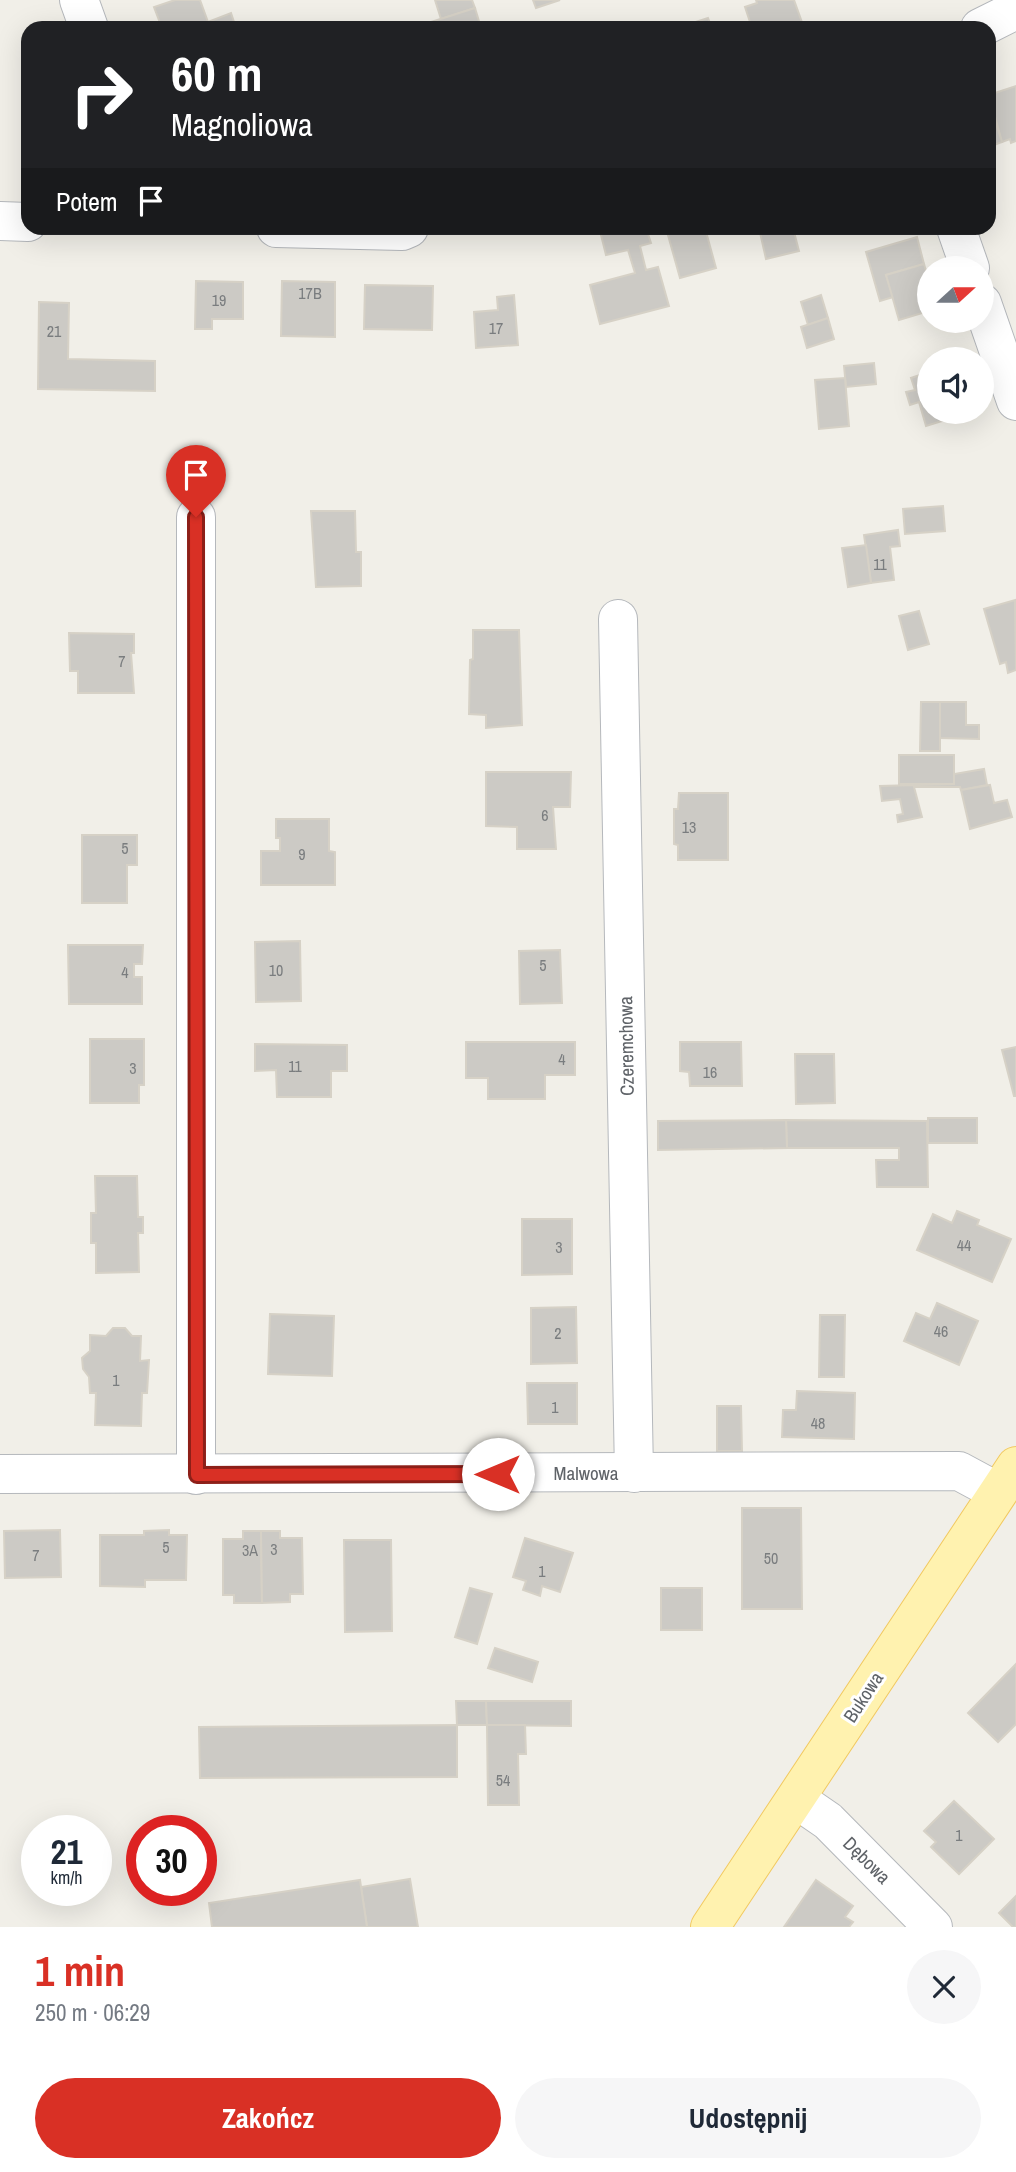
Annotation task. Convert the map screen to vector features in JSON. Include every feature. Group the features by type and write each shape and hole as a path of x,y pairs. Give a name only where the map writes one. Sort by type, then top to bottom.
{"main road":[{"name":"Bukowa","path":"710,1927 1007,1479"}],"street":[{"path":"79,0 86,21"},
{"path":"994,21 1016,10"},
{"path":"0,221 21,222"},
{"path":"958,235 966,256"},
{"path":"994,323 1007,344 1016,401"},
{"path":"196,517 197,1475"},
{"name":"Czeremchowa","path":"618,619 634,1473"},
{"name":"Malwowa","path":"0,1474 959,1471 1007,1479"},
{"name":"Dębowa","path":"796,1799 828,1821 933,1927"}],"building":[{"path":"175,0 200,0 208,21 159,21 154,7"},
{"path":"435,0 472,0 475,8 441,19"},
{"path":"533,0 560,0 536,8"},
{"path":"756,0 794,0 802,21 750,21 745,7 757,3"},
{"path":"475,8 479,21 434,21"},
{"path":"231,13 234,21 211,21"},
{"path":"1016,86 1016,141 1011,143 1010,139 1002,142 996,120 996,93"},
{"path":"996,124 1002,142 996,144"},
{"path":"601,235 648,235 651,243 640,246 646,270 658,267 669,306 600,324 590,285 635,273 628,250 606,255"},
{"path":"668,235 707,235 716,268 680,278"},
{"path":"761,235 795,235 799,251 766,259"},
{"path":"917,237 922,256 917,256 917,266 886,275 893,297 880,301 866,252"},
{"path":"917,266 917,315 899,320 886,275"},
{"path":"196,281 243,282 243,319 212,319 212,329 195,329"},
{"path":"282,281 335,282 335,337 281,336"},
{"path":"365,285 433,286 432,330 364,329"},
{"path":"514,295 518,345 476,348 474,312 498,310 497,297"},
{"path":"821,295 828,318 808,325 801,302"},
{"path":"39,302 69,303 68,359 155,361 155,391 38,389"},
{"path":"828,318 834,339 807,348 801,327"},
{"path":"874,363 876,384 846,387 844,366"},
{"path":"917,376 917,403 910,405 906,392 915,390 911,378"},
{"path":"845,378 849,426 819,429 815,380"},
{"path":"943,506 945,531 905,534 903,509"},
{"path":"311,511 355,511 356,552 361,552 361,586 316,587"},
{"path":"898,530 900,546 890,547 894,580 871,583 864,535"},
{"path":"866,545 871,583 848,587 842,548"},
{"path":"1015,600 1016,670 1008,673 1006,662 1000,664 984,609"},
{"path":"919,611 929,644 908,650 899,616"},
{"path":"473,630 519,630 522,725 486,728 486,715 469,714"},
{"path":"69,633 134,634 134,653 131,653 134,693 78,693 78,671 70,671"},
{"path":"921,702 940,702 940,751 920,751"},
{"path":"940,702 966,702 966,725 979,725 979,739 940,738"},
{"path":"899,755 954,755 954,784 899,784"},
{"path":"984,769 987,785 961,790 960,787 914,787 922,817 898,822 897,815 903,814 900,799 882,801 880,786 954,784 954,774"},
{"path":"486,772 571,772 570,807 553,807 556,849 517,849 517,827 486,826"},
{"path":"990,785 994,803 1007,800 1012,817 970,829 961,790"},
{"path":"679,793 728,793 728,860 678,860 678,845 674,844 674,809 678,809"},
{"path":"276,819 329,819 329,851 335,852 335,885 261,885 261,851 280,851 280,838 276,838"},
{"path":"82,835 137,835 137,865 127,865 127,903 82,903"},
{"path":"300,941 301,1001 256,1002 255,942"},
{"path":"68,945 143,945 142,964 134,964 134,977 142,977 142,1004 69,1004"},
{"path":"560,950 562,1003 520,1004 519,951"},
{"path":"90,1039 144,1039 144,1085 139,1085 139,1103 90,1103"},
{"path":"466,1042 575,1042 575,1075 545,1075 545,1099 488,1099 488,1078 466,1078"},
{"path":"680,1042 741,1042 742,1086 690,1086 689,1072 680,1071"},
{"path":"255,1044 347,1045 347,1071 331,1071 331,1097 277,1097 276,1070 255,1071"},
{"path":"1016,1047 1016,1096 1014,1096 1002,1050"},
{"path":"795,1054 834,1054 835,1103 796,1104"},
{"path":"928,1118 977,1118 977,1143 928,1143"},
{"path":"786,1120 927,1121 928,1187 877,1187 876,1160 899,1160 899,1148 787,1148"},
{"path":"786,1120 787,1148 658,1150 658,1121"},
{"path":"95,1176 137,1176 138,1217 143,1217 143,1233 138,1233 139,1272 96,1273 96,1243 91,1243 91,1213 96,1213"},
{"path":"957,1211 979,1220 977,1225 1011,1239 992,1282 917,1250 933,1214 952,1223"},
{"path":"522,1219 572,1219 572,1274 522,1275"},
{"path":"937,1303 978,1321 959,1365 904,1341 916,1313 930,1319"},
{"path":"576,1307 577,1363 531,1364 531,1308"},
{"path":"270,1314 334,1316 332,1376 268,1374"},
{"path":"820,1315 845,1315 844,1377 819,1377"},
{"path":"113,1328 125,1328 132,1336 141,1336 140,1361 149,1360 147,1393 142,1393 141,1426 95,1425 96,1393 90,1393 89,1377 83,1369 82,1358 90,1351 90,1335 106,1336"},
{"path":"527,1383 577,1383 577,1424 528,1424"},
{"path":"797,1391 855,1393 854,1439 782,1437 783,1410 796,1410"},
{"path":"717,1406 741,1406 742,1451 717,1451"},
{"path":"742,1508 801,1508 802,1609 742,1609"},
{"path":"60,1530 61,1577 5,1578 4,1531"},
{"path":"169,1530 169,1535 187,1535 186,1580 145,1580 145,1587 100,1586 100,1535 144,1535 144,1531"},
{"path":"243,1531 261,1531 262,1603 234,1603 234,1595 223,1595 223,1539 243,1539"},
{"path":"261,1531 280,1531 280,1538 302,1538 303,1594 290,1594 290,1602 262,1603"},
{"path":"525,1538 573,1553 560,1592 542,1586 540,1596 523,1590 526,1581 513,1577"},
{"path":"344,1540 391,1540 392,1631 345,1632"},
{"path":"470,1588 492,1594 477,1644 455,1637"},
{"path":"661,1588 702,1588 702,1630 661,1630"},
{"path":"495,1648 538,1662 532,1682 488,1668"},
{"path":"1016,1664 1016,1724 998,1742 968,1713"},
{"path":"456,1701 486,1701 487,1725 457,1725"},
{"path":"486,1701 571,1701 571,1726 487,1725"},
{"path":"457,1725 457,1777 200,1778 199,1727"},
{"path":"487,1725 525,1725 526,1754 518,1754 519,1805 488,1805"},
{"path":"954,1801 994,1839 959,1874 931,1847 936,1842 924,1831"},
{"path":"410,1879 418,1927 367,1927 361,1887"},
{"path":"360,1880 367,1927 212,1927 209,1906 217,1906 217,1902"},
{"path":"816,1880 853,1906 845,1917 853,1922 849,1927 784,1927"},
{"path":"1016,1896 1016,1927 1013,1927 999,1913"}],"route":[{"path":"196,517 197,1475 498,1474"}]}
